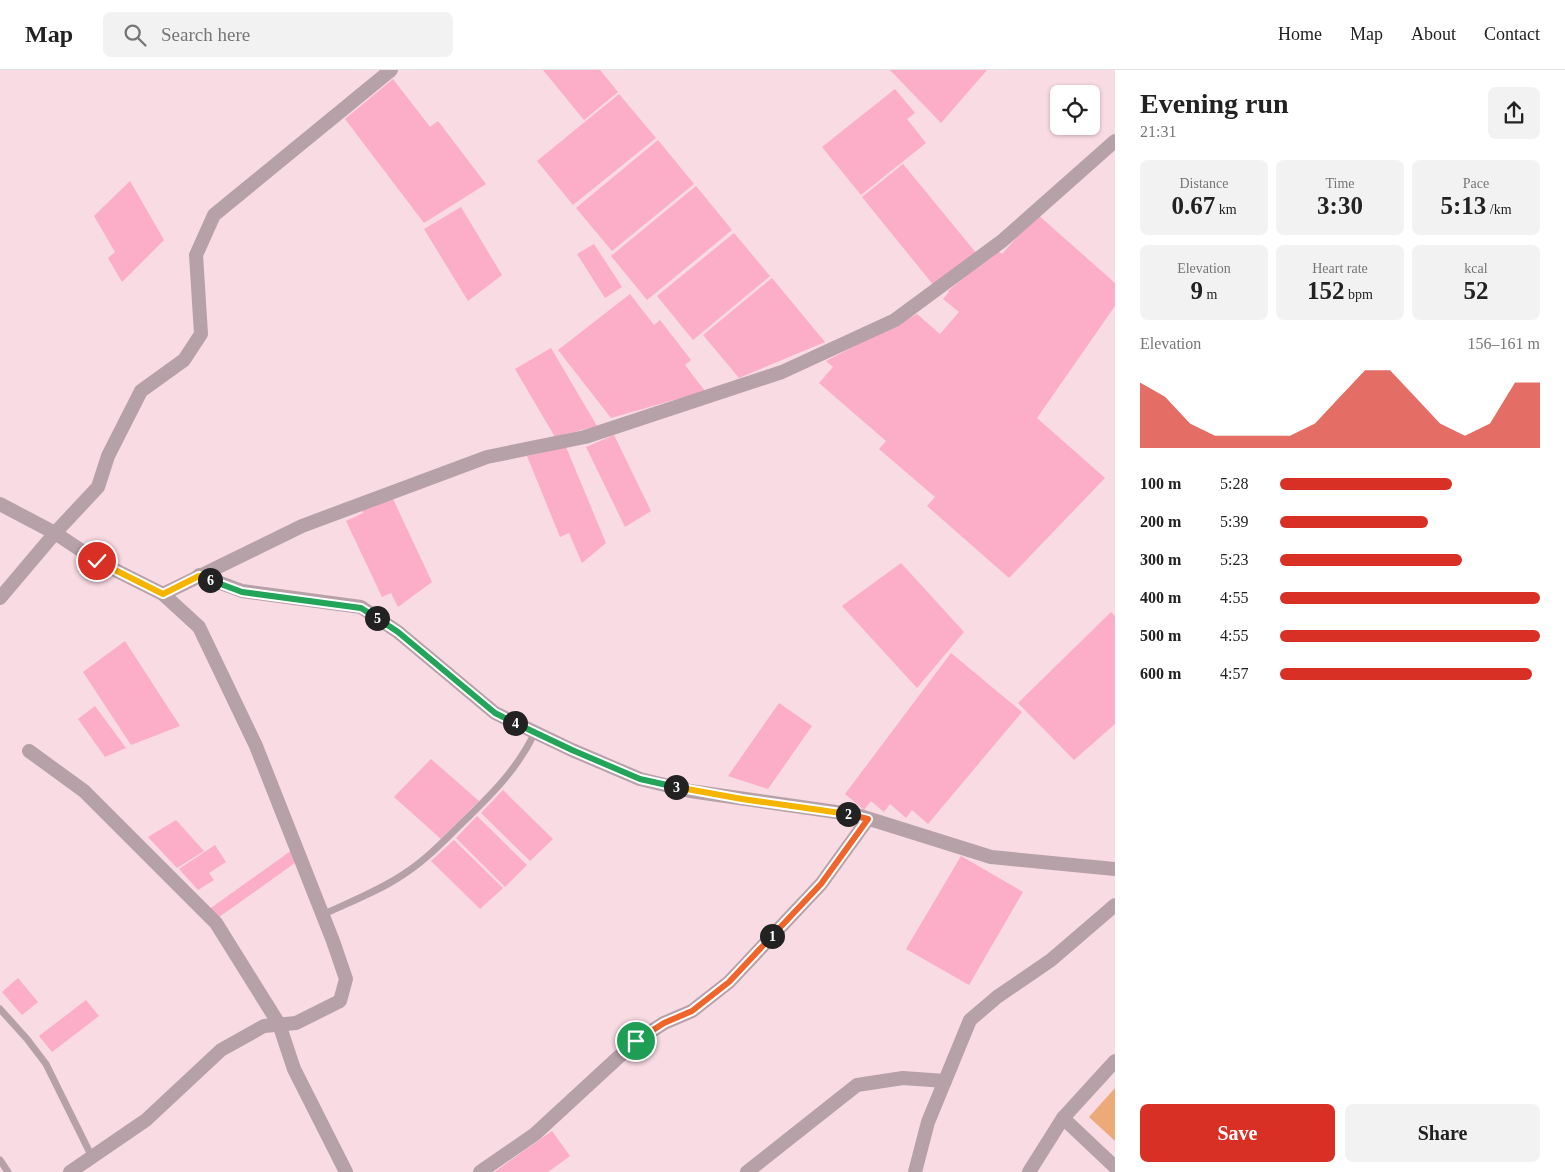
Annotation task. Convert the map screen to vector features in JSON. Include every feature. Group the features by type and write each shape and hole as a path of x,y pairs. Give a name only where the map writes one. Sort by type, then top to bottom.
{"street":[{"path":"0,598 55,533 98,487 108,456 141,391 184,360 200,334 196,255 214,215 391,70"},
{"path":"163,594 302,526 487,456 585,437 782,372 896,320 1002,241 1115,142"},
{"path":"0,504 55,533 97,561 163,594 199,628 256,746 346,979 340,1001 296,1023 264,1026 221,1050 146,1120 70,1172"},
{"path":"199,576 242,592 361,608 398,632 495,713 640,779 690,791 857,815 991,857 1115,869"},
{"path":"30,751 84,791 216,923 280,1024 294,1070 346,1172"},
{"path":"480,1172 535,1134 636,1041 664,1023 692,1011 729,982 821,884 868,819"},
{"path":"915,1172 928,1122 970,1020 997,997 1051,960 1115,905"},
{"path":"1029,1172 1063,1118 1115,1061"},
{"path":"747,1172 857,1085 903,1078 945,1081"},
{"path":"1063,1118 1115,1167"}],"lane":[{"path":"322,915 388,884 417,865 489,797 512,771 535,732"},
{"path":"0,1009 46,1064 92,1157"},
{"path":"0,1160 8,1172"}],"shaded area":[{"path":"1115,1088 1115,1141 1089,1117"}],"building":[{"path":"543,70 600,70 618,92 584,120"},
{"path":"890,70 987,70 941,123"},
{"path":"393,79 430,127 438,121 486,184 424,223 345,119"},
{"path":"895,89 915,113 907,119 926,143 861,195 822,147"},
{"path":"619,94 656,138 573,205 537,161"},
{"path":"658,140 694,184 612,251 576,208"},
{"path":"903,164 977,254 935,287 862,197"},
{"path":"130,181 164,240 122,282 108,258 115,252 94,216"},
{"path":"696,186 732,230 647,300 611,256"},
{"path":"461,207 502,275 468,301 424,229"},
{"path":"1037,214 1115,283 1115,306 1037,418 1105,478 1009,578 927,506 935,497 879,449 886,441 819,383 833,367 826,361 917,314 940,334 959,312 943,299 948,291 997,250 1002,254"},
{"path":"734,233 770,276 693,340 657,296"},
{"path":"594,244 622,287 605,298 577,254"},
{"path":"772,278 825,342 739,378 703,335"},
{"path":"630,294 654,325 660,320 691,360 685,365 705,391 611,418 558,350"},
{"path":"551,348 597,426 555,437 515,369"},
{"path":"614,435 651,511 625,527 586,447"},
{"path":"566,447 606,543 582,563 569,533 560,537 527,456"},
{"path":"393,499 432,582 398,607 391,593 382,597 346,521 363,513 362,510"},
{"path":"901,563 964,632 917,688 842,606"},
{"path":"1111,612 1115,616 1115,724 1074,760 1018,703"},
{"path":"125,641 180,726 131,745 83,672"},
{"path":"951,653 1022,712 928,824 912,810 906,818 890,804 884,812 871,801 864,810 845,794"},
{"path":"779,703 812,726 768,789 728,776"},
{"path":"95,706 126,748 105,757 78,719"},
{"path":"431,759 479,801 441,839 394,797"},
{"path":"503,790 553,839 530,861 481,813"},
{"path":"477,816 527,865 505,887 456,838"},
{"path":"176,820 204,851 177,868 148,837"},
{"path":"454,840 503,888 480,909 431,861"},
{"path":"215,845 226,862 209,873 214,880 198,890 179,869"},
{"path":"292,850 299,860 215,920 208,910"},
{"path":"961,856 1023,892 969,985 906,949"},
{"path":"18,978 38,1002 22,1015 2,992"},
{"path":"86,1000 99,1016 52,1052 39,1036"},
{"path":"552,1131 570,1156 548,1172 494,1172"}],"route":[{"path":"97,561 163,594 199,576 242,592 361,608 398,632 495,713 572,750 640,779 690,791 857,815 868,819 821,884 729,982 692,1011 664,1023 636,1041"}]}
